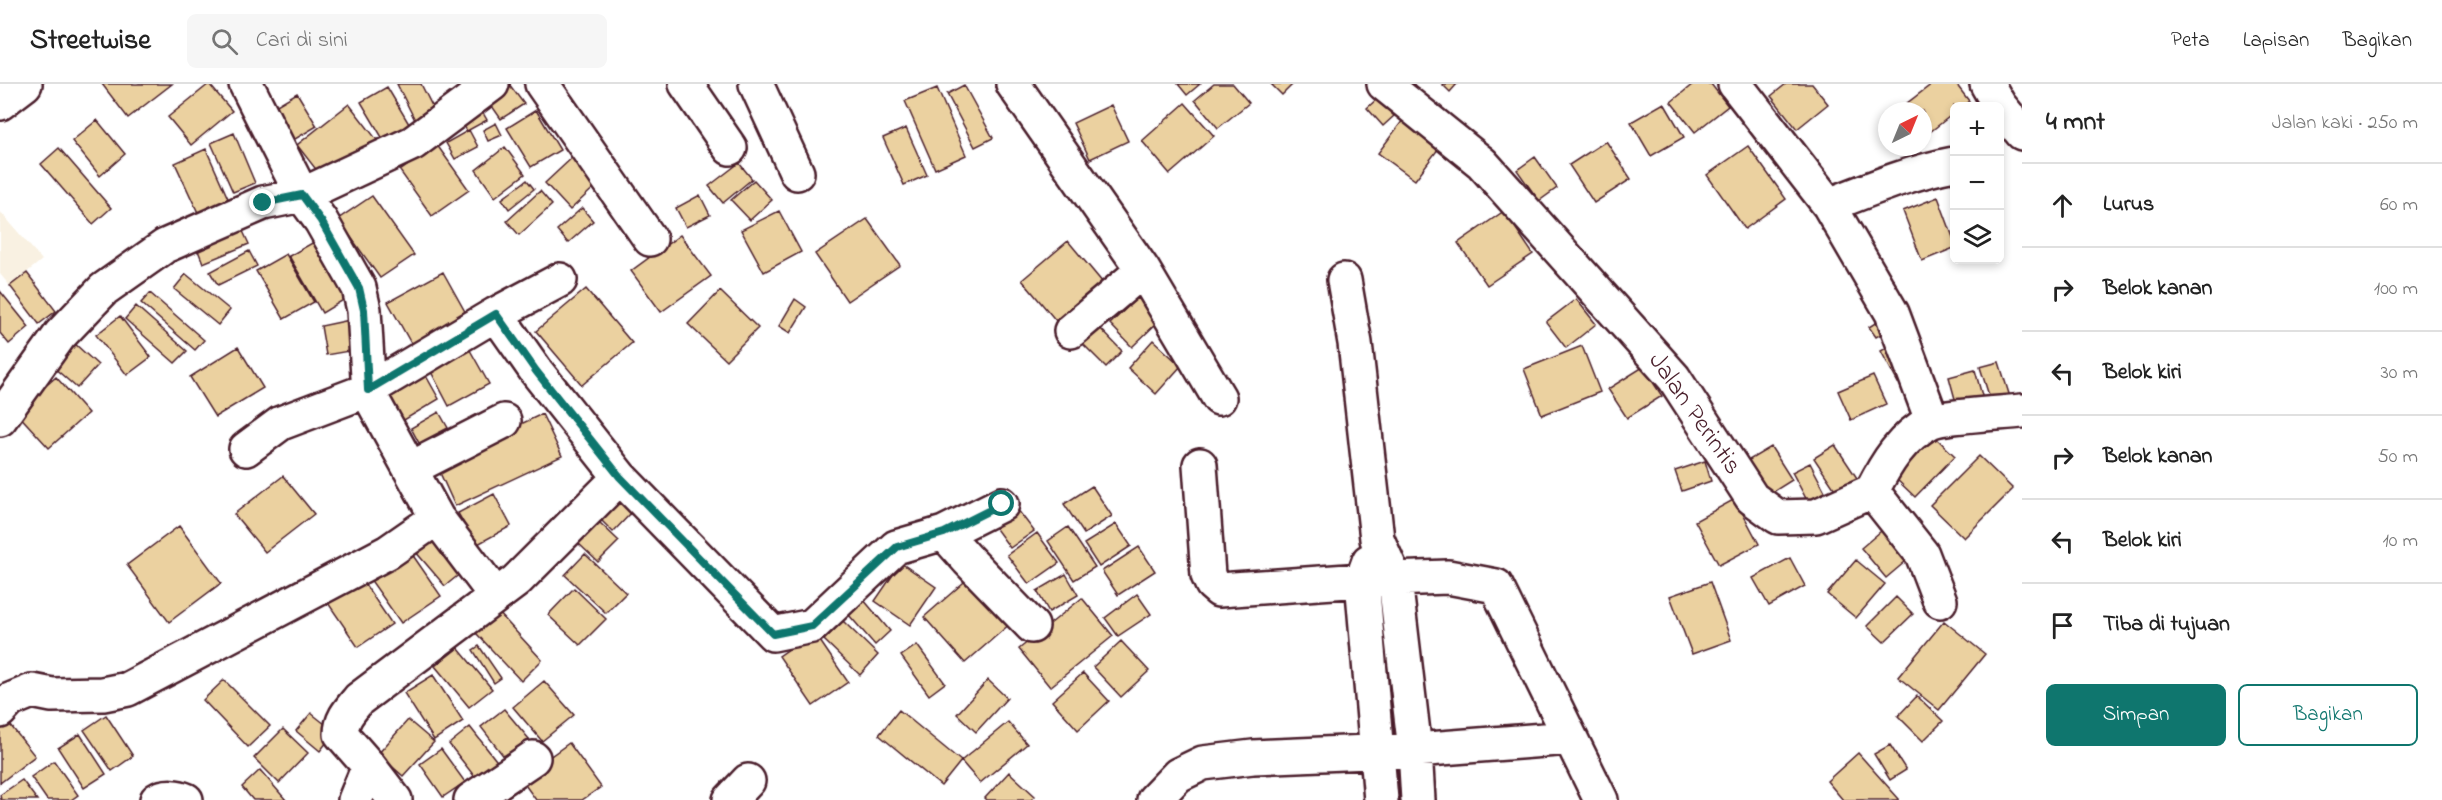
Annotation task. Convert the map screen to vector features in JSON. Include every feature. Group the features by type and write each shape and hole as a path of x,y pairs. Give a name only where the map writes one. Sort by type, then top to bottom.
{"street":[{"path":"0,103 25,84"},
{"path":"246,84 302,195 321,221 359,288 364,310 368,390 437,518 496,596"},
{"path":"0,419 60,335 104,289 165,246 263,203 302,195 413,143 492,84"},
{"path":"542,84 650,239"},
{"path":"686,84 730,148"},
{"path":"756,84 797,173"},
{"path":"1013,84 1143,270 1219,398"},
{"name":"Jalan Perintis","path":"1384,84 1482,163 1667,370 1752,498 1778,517 1816,516 1872,491"},
{"path":"1734,84 1829,205 1892,313 1932,420"},
{"path":"1987,84 1999,105 2022,133 2004,144"},
{"path":"1829,205 1886,183 1950,165"},
{"path":"1071,331 1143,270"},
{"path":"246,449 280,423 368,390 496,314 560,280"},
{"path":"1344,280 1357,355 1377,539 1395,580 1415,750 1418,800"},
{"path":"496,314 536,371 620,477 773,634 812,626 897,547 944,533 1002,504"},
{"path":"1940,601 1922,554 1872,491 1885,464 1903,441 1932,420 2022,411"},
{"path":"410,469 504,421"},
{"path":"1200,465 1208,575 1212,584 1219,590 1362,580 1448,578 1496,586 1601,800"},
{"path":"395,800 341,734 341,725 346,715 359,699 516,580 620,477"},
{"path":"0,711 10,700 32,691 52,695 103,694 128,689 388,552 437,518"},
{"path":"944,533 1032,626"},
{"path":"1377,539 1362,580 1381,800"},
{"path":"1154,800 1178,775 1203,763 1253,757 1415,750 1570,738"},
{"path":"471,800 533,758"},
{"path":"355,800 369,766"},
{"path":"157,800 179,797 186,800"}],"shaded area":[{"path":"0,211 42,260 10,286 0,274"}],"building":[{"path":"102,84 172,84 128,118"},
{"path":"209,84 232,111 191,145 168,117"},
{"path":"397,84 421,84 437,116 418,126"},
{"path":"509,84 524,104 501,119 487,99"},
{"path":"1178,84 1200,84 1187,95"},
{"path":"1214,84 1233,84 1249,103 1218,128 1195,100"},
{"path":"1271,84 1293,84 1282,95"},
{"path":"1442,84 1457,84 1450,92"},
{"path":"1693,84 1711,84 1728,106 1695,132 1671,102"},
{"path":"1786,84 1812,84 1828,104 1797,129 1771,96"},
{"path":"1932,84 1956,84 1969,101 1950,102 1950,116 1932,130 1932,102 1909,102"},
{"path":"964,85 993,138 975,147 947,94"},
{"path":"387,87 412,129 386,144 361,102"},
{"path":"937,88 966,155 935,169 905,101"},
{"path":"297,93 317,126 290,142 270,109"},
{"path":"1378,98 1394,116 1383,126 1367,108"},
{"path":"1185,103 1214,136 1170,174 1142,141"},
{"path":"1664,103 1684,137 1651,156 1631,122"},
{"path":"349,104 377,140 325,181 297,145"},
{"path":"1111,105 1128,141 1090,159 1073,123"},
{"path":"479,106 487,120 467,131 459,117"},
{"path":"536,110 560,150 531,167 507,128"},
{"path":"1406,116 1442,144 1415,180 1378,153"},
{"path":"97,120 125,154 100,176 72,141"},
{"path":"496,123 502,135 488,141 483,130"},
{"path":"906,128 927,175 904,185 883,138"},
{"path":"469,130 478,147 455,159 446,143"},
{"path":"234,133 255,183 233,192 211,143"},
{"path":"1606,141 1631,179 1594,203 1569,165"},
{"path":"437,145 469,190 432,216 400,171"},
{"path":"1748,146 1786,199 1745,229 1707,175"},
{"path":"505,147 525,174 495,197 476,170"},
{"path":"59,148 111,208 93,224 41,164"},
{"path":"206,149 230,203 200,217 175,163"},
{"path":"575,155 600,182 570,210 545,183"},
{"path":"1535,157 1557,188 1539,201 1517,170"},
{"path":"739,163 752,179 723,203 709,186"},
{"path":"527,180 534,189 509,209 502,199"},
{"path":"754,180 772,200 750,220 731,200"},
{"path":"540,191 552,205 519,235 507,221"},
{"path":"700,195 710,215 686,227 676,208"},
{"path":"372,196 414,255 380,278 338,219"},
{"path":"1938,197 1950,229 1950,250 1922,261 1903,211"},
{"path":"582,208 593,221 568,243 557,230"},
{"path":"779,211 801,252 764,272 741,230"},
{"path":"1504,211 1533,254 1487,285 1458,243"},
{"path":"867,219 900,265 847,301 815,254"},
{"path":"242,229 249,244 203,263 197,248"},
{"path":"680,235 711,276 661,312 631,271"},
{"path":"323,237 355,293 322,313 289,256"},
{"path":"1068,241 1103,283 1057,322 1022,280"},
{"path":"249,251 257,266 218,285 210,272"},
{"path":"286,254 314,302 284,319 256,271"},
{"path":"443,272 468,317 413,347 388,302"},
{"path":"27,273 56,311 39,324 10,286"},
{"path":"186,274 230,310 218,325 174,289"},
{"path":"586,289 632,343 582,385 536,331"},
{"path":"0,291 29,327 9,344 0,333"},
{"path":"720,291 758,328 726,360 688,324"},
{"path":"150,293 204,340 195,350 141,303"},
{"path":"1139,296 1161,319 1132,347 1110,324"},
{"path":"795,299 806,307 790,333 779,326"},
{"path":"1576,299 1596,324 1566,348 1546,322"},
{"path":"136,306 187,351 175,363 125,319"},
{"path":"120,316 151,357 127,375 96,335"},
{"path":"1883,318 1890,329 1876,337 1869,327"},
{"path":"350,320 355,350 326,355 321,326"},
{"path":"1097,325 1122,351 1106,367 1080,341"},
{"path":"1153,340 1181,366 1156,394 1128,368"},
{"path":"74,343 98,365 77,388 52,366"},
{"path":"466,343 489,384 449,406 427,364"},
{"path":"1895,343 1912,376 1898,383 1881,351"},
{"path":"1582,346 1600,392 1542,415 1524,369"},
{"path":"238,347 263,388 215,417 190,377"},
{"path":"1999,362 2010,397 1991,402 1980,367"},
{"path":"421,367 439,399 399,423 380,391"},
{"path":"1643,367 1662,396 1627,418 1608,389"},
{"path":"1975,370 1984,403 1958,410 1949,377"},
{"path":"1873,376 1886,404 1851,420 1838,391"},
{"path":"56,377 88,413 49,448 16,412"},
{"path":"439,412 448,428 419,443 411,428"},
{"path":"542,414 562,456 455,506 436,464"},
{"path":"1934,436 1955,456 1915,497 1895,478"},
{"path":"1835,445 1861,484 1840,497 1814,458"},
{"path":"1771,447 1792,480 1765,497 1744,463"},
{"path":"1979,456 2013,489 1964,538 1930,505"},
{"path":"1705,461 1711,481 1682,491 1675,471"},
{"path":"1810,463 1828,497 1810,506 1792,472"},
{"path":"283,476 314,514 265,552 234,514"},
{"path":"1092,486 1112,516 1084,534 1064,504"},
{"path":"494,494 511,526 476,545 458,513"},
{"path":"618,494 634,510 613,532 597,516"},
{"path":"1735,499 1759,544 1719,565 1695,521"},
{"path":"1014,505 1034,531 1010,548 991,522"},
{"path":"599,522 619,541 598,562 578,543"},
{"path":"1116,524 1131,546 1099,567 1084,544"},
{"path":"179,526 221,583 169,622 127,565"},
{"path":"1887,526 1912,556 1886,578 1861,548"},
{"path":"431,527 466,569 445,586 409,544"},
{"path":"1068,527 1095,567 1074,580 1048,541"},
{"path":"1037,533 1059,563 1029,584 1007,555"},
{"path":"405,544 441,596 401,623 365,572"},
{"path":"1139,547 1155,571 1118,595 1102,571"},
{"path":"585,554 626,593 606,613 565,575"},
{"path":"1790,558 1805,586 1769,606 1753,578"},
{"path":"1856,560 1885,584 1856,618 1827,594"},
{"path":"901,563 936,587 910,625 875,601"},
{"path":"1066,574 1078,595 1049,612 1037,591"},
{"path":"971,576 1011,623 965,663 924,617"},
{"path":"360,577 392,624 358,647 326,600"},
{"path":"1710,582 1731,640 1692,654 1670,596"},
{"path":"574,588 606,619 580,645 548,615"},
{"path":"858,593 890,631 875,645 842,607"},
{"path":"1137,594 1151,614 1118,636 1105,618"},
{"path":"1896,597 1913,614 1884,642 1867,626"},
{"path":"1082,598 1113,636 1050,687 1019,649"},
{"path":"498,612 542,660 521,681 476,633"},
{"path":"843,621 878,655 860,675 824,640"},
{"path":"1944,621 1985,654 1939,710 1898,677"},
{"path":"814,632 848,682 813,706 779,656"},
{"path":"1121,641 1149,671 1121,697 1093,667"},
{"path":"917,645 945,683 929,695 901,656"},
{"path":"479,646 501,678 494,683 473,650"},
{"path":"458,648 492,689 469,707 435,666"},
{"path":"1083,673 1109,701 1078,730 1052,701"},
{"path":"433,675 463,721 434,740 404,693"},
{"path":"224,680 270,726 248,747 203,700"},
{"path":"988,680 1007,698 976,732 957,714"},
{"path":"544,681 574,715 542,741 513,707"},
{"path":"1917,696 1943,721 1923,741 1898,716"},
{"path":"504,709 529,739 505,758 481,727"},
{"path":"899,710 961,761 941,786 879,735"},
{"path":"311,713 335,732 320,751 296,731"},
{"path":"106,715 133,756 112,771 84,730"},
{"path":"408,720 434,742 403,776 378,754"},
{"path":"7,721 35,756 0,783 0,726"},
{"path":"1008,722 1027,744 980,783 961,761"},
{"path":"470,727 503,769 482,786 449,744"},
{"path":"283,729 308,753 279,783 254,758"},
{"path":"80,734 106,774 84,788 58,748"},
{"path":"569,743 601,787 582,800 536,800 520,778"},
{"path":"1890,745 1906,770 1890,780 1874,754"},
{"path":"441,749 465,782 443,797 420,764"},
{"path":"1858,753 1899,799 1843,800 1827,781"},
{"path":"54,761 78,795 71,800 47,800 31,777"},
{"path":"260,770 286,800 253,800 242,787"},
{"path":"1009,772 1035,796 1031,800 987,800 985,798"},
{"path":"22,780 37,800 1,800 0,795"}],"route":[{"path":"263,203 302,195 321,221 359,288 364,310 368,390 496,314 536,371 620,477 773,634 812,626 897,547 944,533 1002,504"}]}
